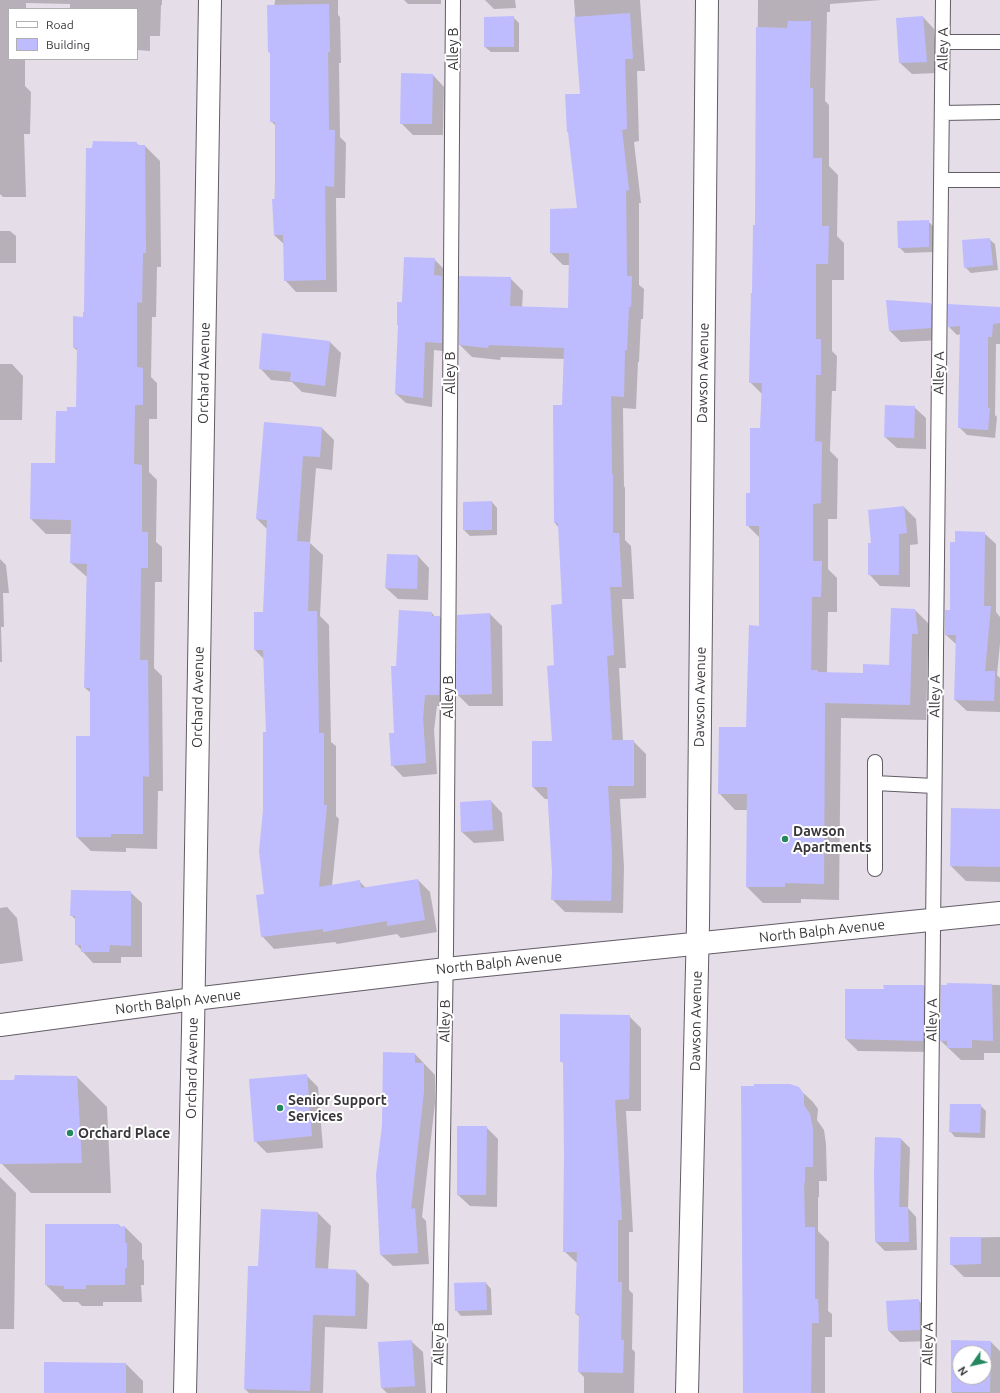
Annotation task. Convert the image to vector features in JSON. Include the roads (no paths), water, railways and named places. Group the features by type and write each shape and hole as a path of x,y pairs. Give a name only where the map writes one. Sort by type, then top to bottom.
{"street":[{"name":"Orchard Avenue","path":"185,1393 194,999 210,0"},
{"name":"Dawson Avenue","path":"687,1393 697,943 707,0"},
{"name":"North Balph Avenue","path":"0,1025 194,999 446,969 1000,913"}],"lane":[{"name":"Alley B","path":"439,1393 446,969 453,0"},
{"name":"Alley A","path":"928,1393 944,0"},
{"path":"943,42 1000,42"},
{"path":"942,113 1000,112"},
{"path":"941,180 1000,180"},
{"path":"875,762 875,869"},
{"path":"875,783 934,786"}],"place":[{"name":"Dawson Apartments","path":"785,839"},
{"name":"Senior Support Services","path":"280,1108"},
{"name":"Orchard Place","path":"70,1133"}]}
